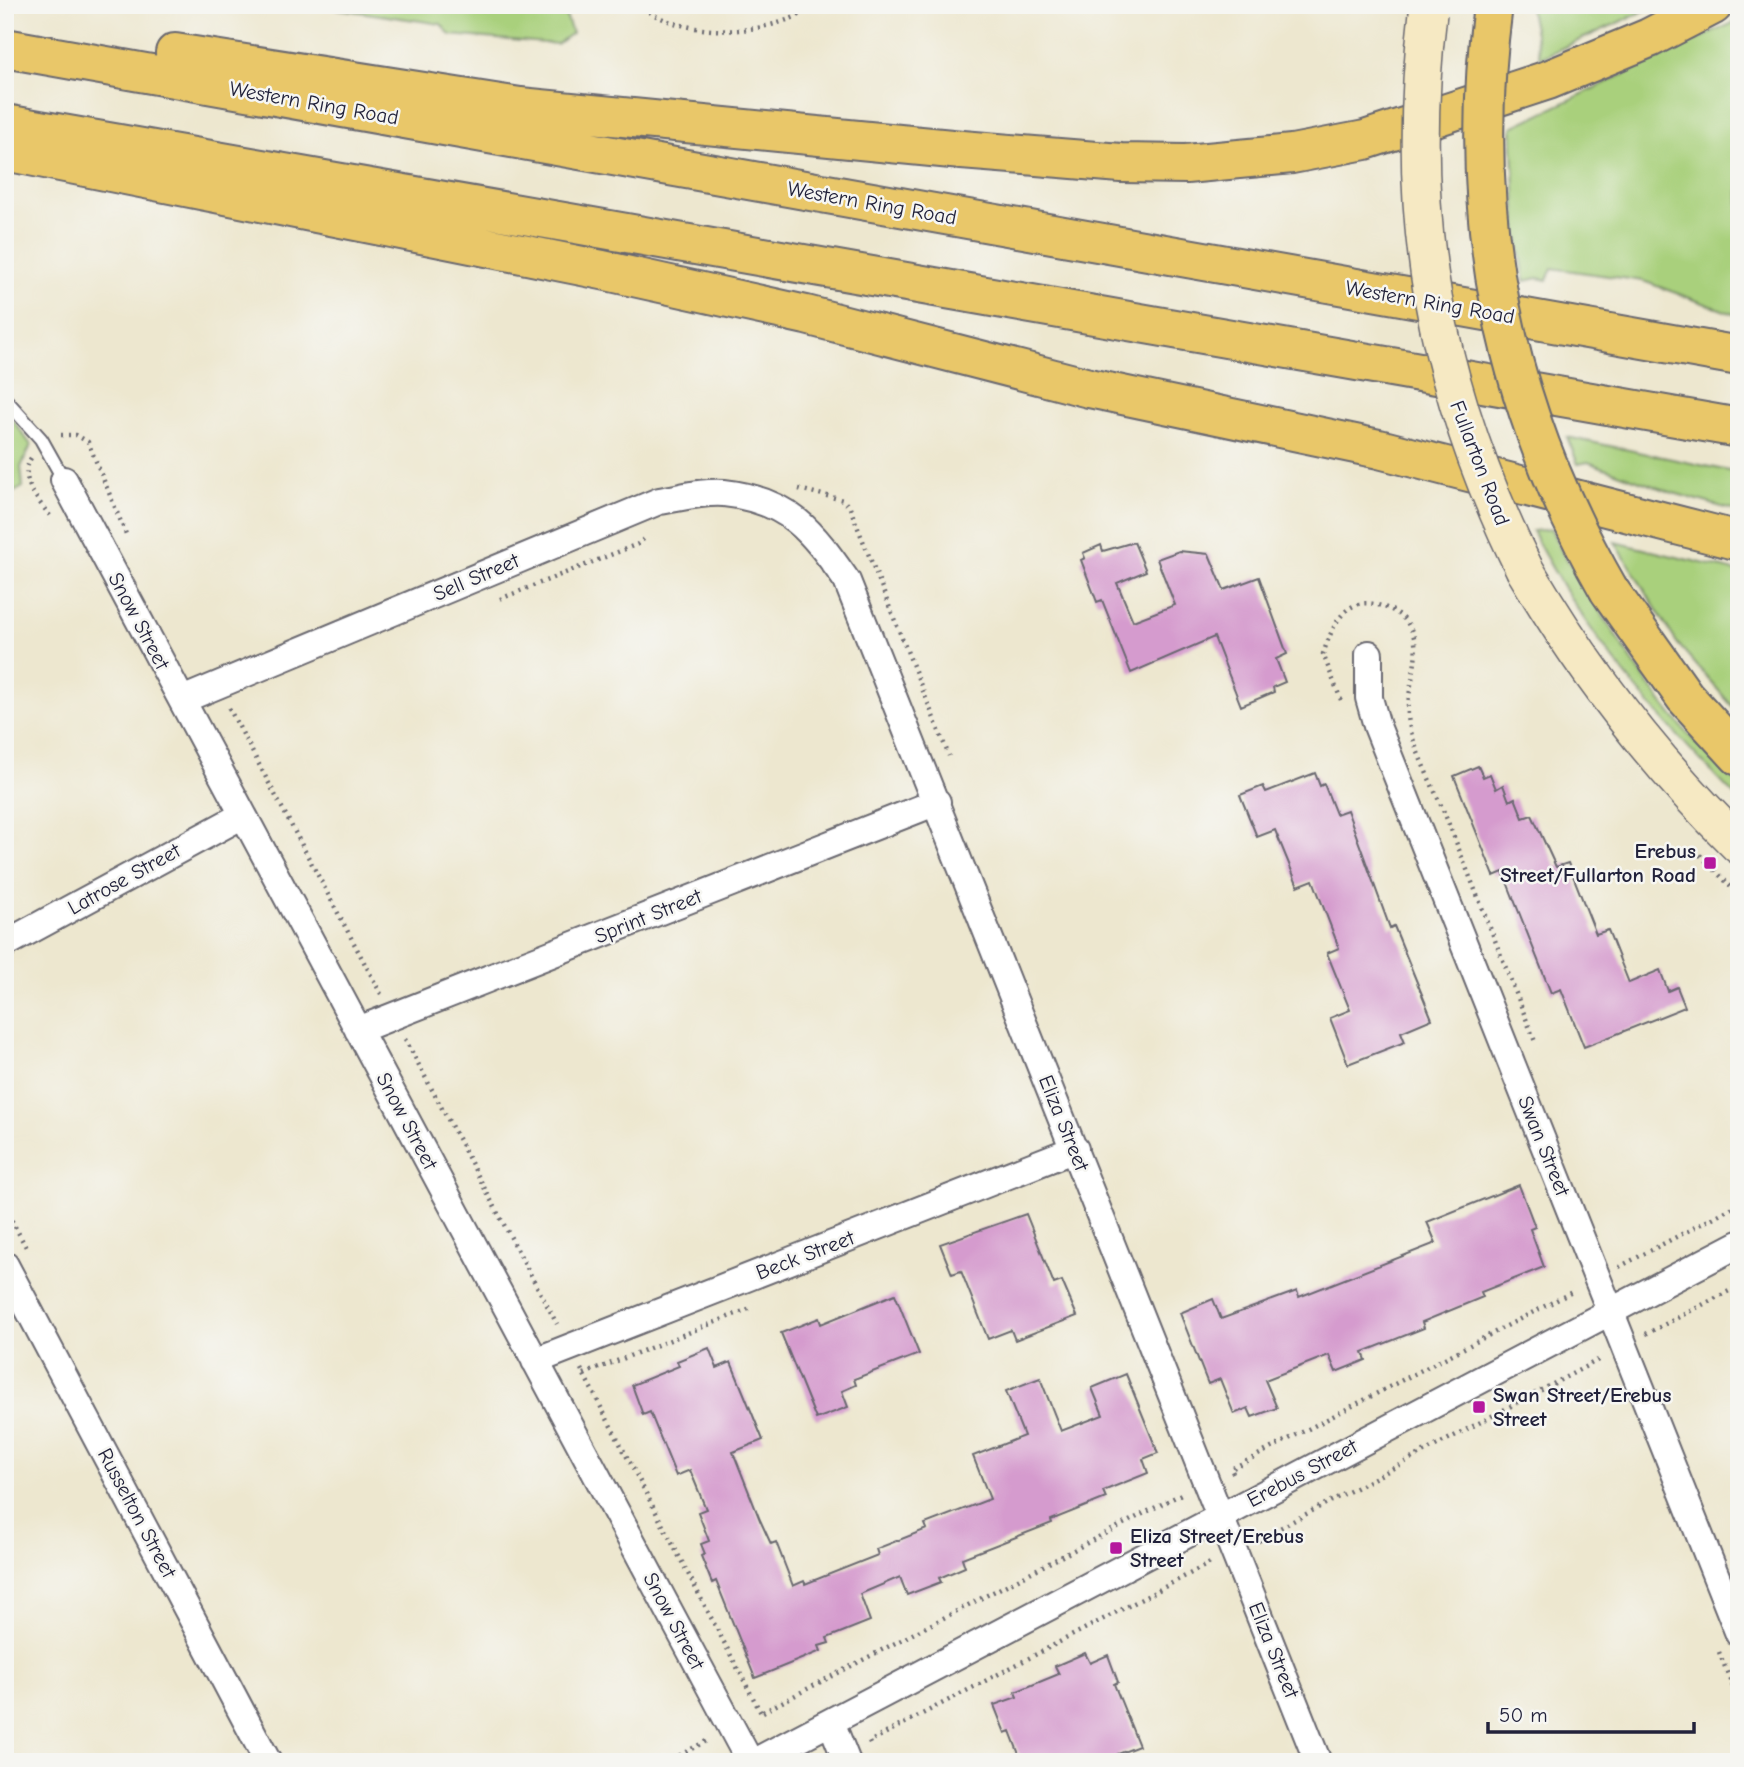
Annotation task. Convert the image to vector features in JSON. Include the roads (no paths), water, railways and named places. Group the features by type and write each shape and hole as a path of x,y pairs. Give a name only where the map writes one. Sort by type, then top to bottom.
{"highway":[{"path":"1493,5 1486,65 1483,132 1486,211 1494,284 1511,359 1532,430 1577,533 1609,590 1685,697 1739,756"},
{"path":"5,31 246,63 520,107 962,150 1121,163 1186,164 1292,154 1364,140 1535,85 1649,38 1713,5"},
{"name":"Western Ring Road","path":"5,48 1739,356"},
{"path":"5,124 1739,428"},
{"path":"5,151 602,270 806,315 1089,388 1379,449 1739,541"}],"main road":[{"name":"Fullarton Road","path":"1429,9 1422,65 1419,158 1424,238 1439,332 1454,396 1475,460 1525,570 1578,656 1621,716 1661,765 1739,845"}],"street":[{"name":"Snow Street","path":"64,480 752,1762"},
{"name":"Sell Street","path":"182,700 659,501 723,493 785,497"},
{"name":"Eliza Street","path":"785,497 847,581 1318,1762"},
{"name":"Swan Street","path":"1369,654 1369,698 1377,726 1739,1634"},
{"name":"Sprint Street","path":"358,1030 387,1006 937,802"},
{"name":"Latrose Street","path":"5,944 243,815"},
{"name":"Beck Street","path":"535,1361 1075,1149"},
{"name":"Erebus Street","path":"752,1762 1739,1244"},
{"name":"Russelton Street","path":"5,1265 268,1762"},
{"path":"831,1722 847,1762"}],"lane":[{"path":"5,399 43,443 64,480"}],"place":[{"name":"Erebus Street/Fullarton Road","path":"1710,863"},
{"name":"Swan Street/Erebus Street","path":"1479,1407"},
{"name":"Eliza Street/Erebus Street","path":"1116,1548"}]}
